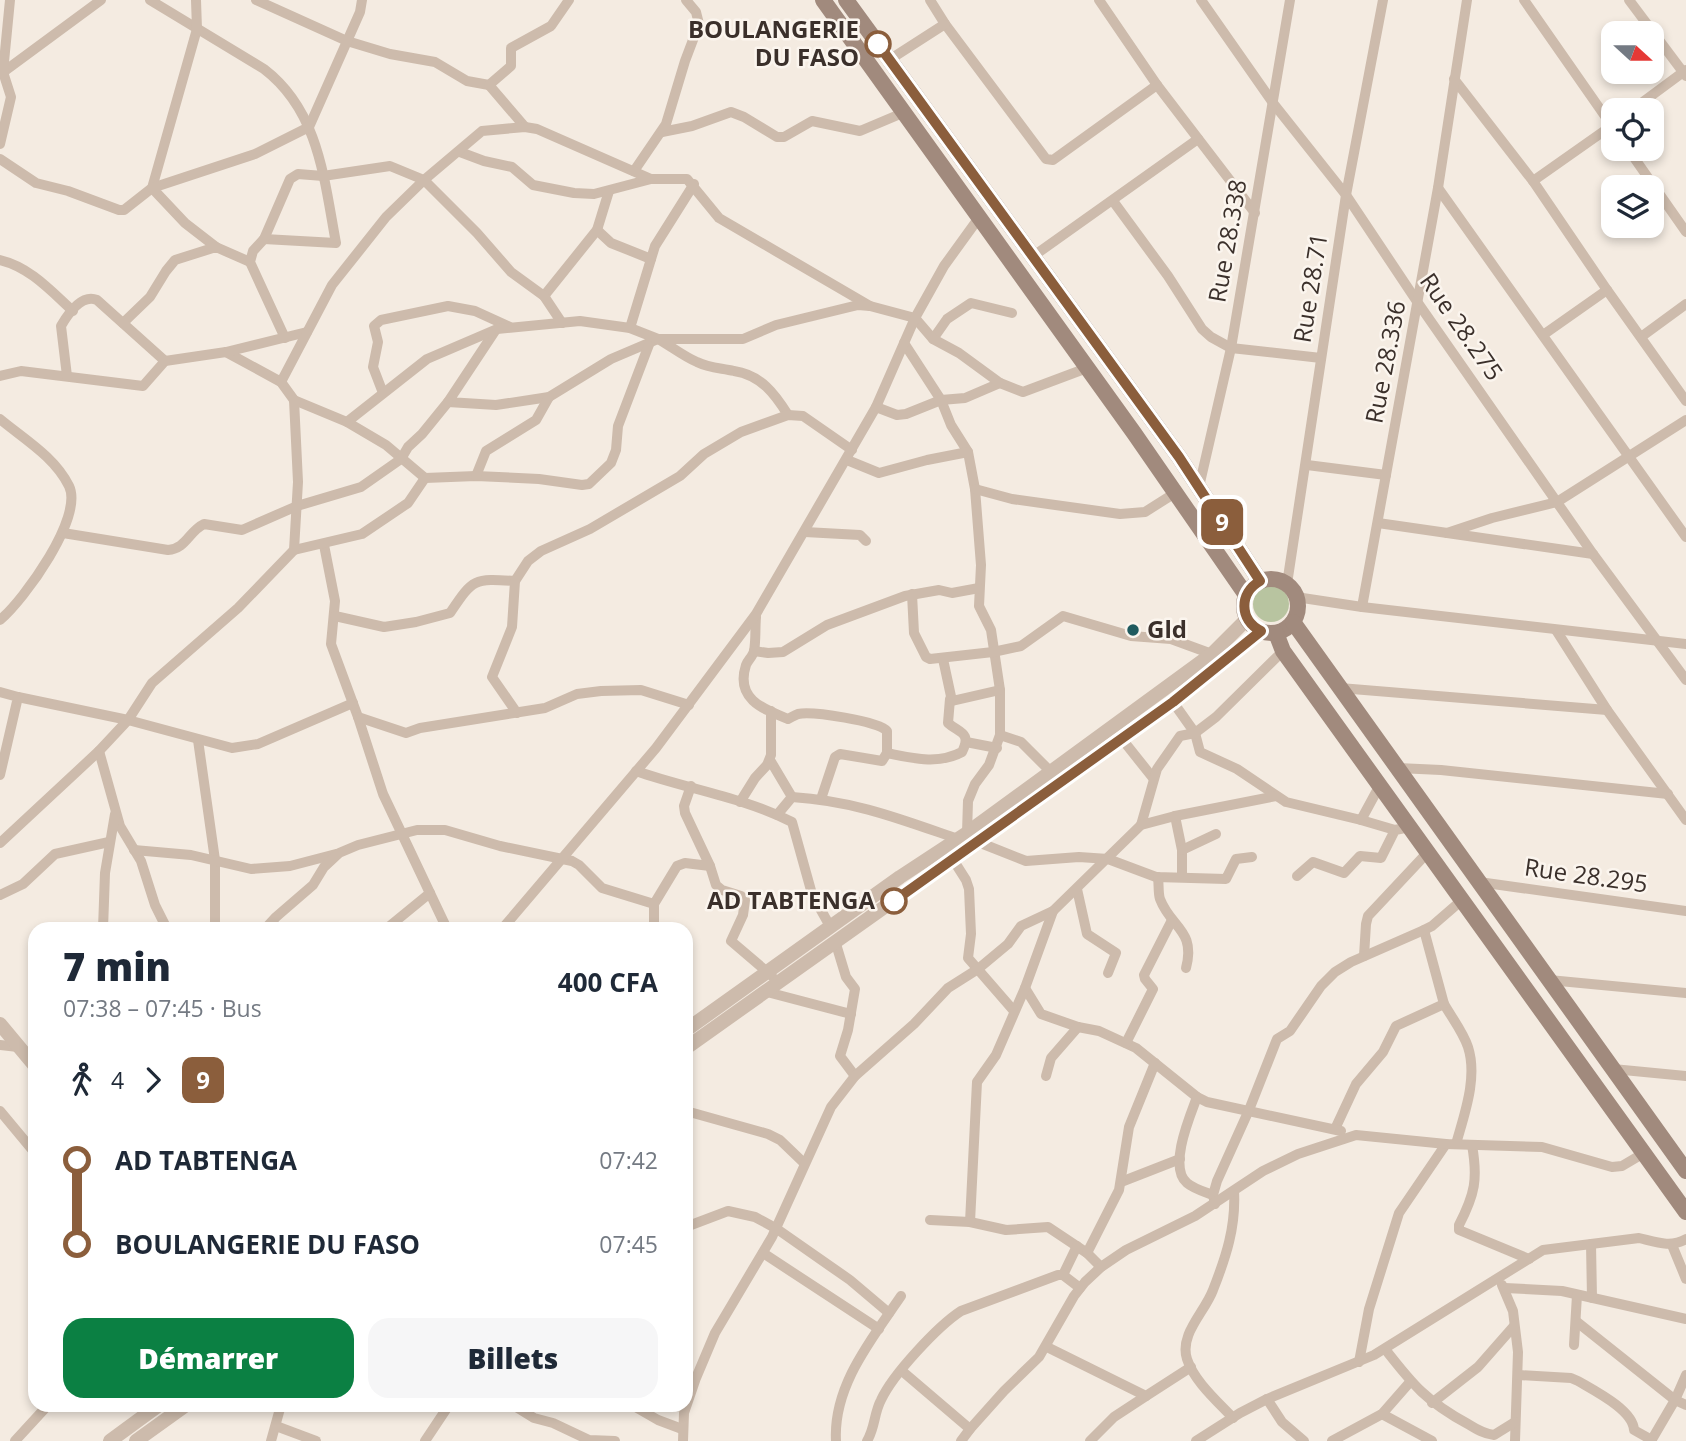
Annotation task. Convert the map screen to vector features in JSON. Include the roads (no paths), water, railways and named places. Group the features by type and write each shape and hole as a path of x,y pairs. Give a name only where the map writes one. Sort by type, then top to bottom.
{"main road":[{"path":"823,0 1246,595"},
{"path":"846,0 1199,487 1260,581"},
{"path":"1269,632 1293,622 1298,610 1292,591 1274,579 1260,581 1246,595 1244,603 1247,619 1269,632 1380,785 1402,828 1428,852 1686,1212"},
{"path":"1293,622 1613,1069 1683,1162"}],"street":[{"path":"0,144 10,97 2,73 10,0"},
{"path":"2,73 101,0"},
{"path":"150,0 272,75 296,102 321,159 336,243 349,261"},
{"path":"152,188 197,29 196,0"},
{"path":"256,0 347,41 390,54 435,62 467,80 489,85 526,127"},
{"path":"0,159 36,183 124,210 152,188 255,154 309,127 360,12 362,0"},
{"path":"489,85 511,66 511,48 551,26 569,0"},
{"path":"634,171 662,132 699,21 696,12 686,0"},
{"path":"930,0 1046,159 1053,160 1157,85"},
{"path":"1099,0 1157,85 1255,213"},
{"name":"Rue 28.275","path":"1201,0 1273,103 1346,195 1593,554 1686,680"},
{"name":"Rue 28.338","path":"1199,487 1231,348 1290,0"},
{"name":"Rue 28.71","path":"1292,591 1321,358 1346,195 1383,0"},
{"name":"Rue 28.336","path":"1362,607 1438,188 1467,0"},
{"path":"1524,0 1601,109"},
{"path":"1629,0 1685,73 1649,98"},
{"path":"890,60 945,24"},
{"path":"1454,79 1533,181 1686,401"},
{"path":"662,132 692,126 731,112 777,137 784,137 812,121 859,131 905,112"},
{"path":"281,382 329,289 349,261 386,217 424,180 486,130 526,127 537,129 651,179"},
{"path":"1533,181 1601,134"},
{"path":"1032,257 1198,139"},
{"path":"460,152 512,167 533,185 574,194 594,194 651,179 683,177 694,184 719,218 870,306 915,318 933,339 959,353 1000,383 1023,392 1087,368"},
{"path":"1636,161 1686,232"},
{"path":"285,338 250,262 251,254 264,239 290,179 299,174 323,176 390,166 424,180 511,272 544,296 562,323"},
{"path":"631,328 657,242 694,184"},
{"path":"152,188 185,223 216,247 250,262"},
{"path":"1438,188 1686,537"},
{"path":"544,296 597,230 609,191"},
{"path":"1113,201 1168,276 1202,329 1211,337 1231,348 1321,358"},
{"path":"511,922 560,858 689,705 756,614 876,407 915,318 944,266 978,219"},
{"path":"597,230 611,243 651,260"},
{"path":"264,239 336,243"},
{"path":"123,323 150,297 176,260 216,247"},
{"path":"0,260 40,281 73,310"},
{"path":"1543,335 1607,290"},
{"path":"67,376 60,330 73,310 85,299 92,298 165,361"},
{"path":"933,339 947,319 971,303 1012,313"},
{"path":"1641,337 1686,304"},
{"path":"383,393 373,367 378,341 374,326 381,320 448,306 475,311 513,328"},
{"path":"448,402 496,405 549,397 611,359 654,340 743,339 776,324 849,307 870,306"},
{"path":"347,422 426,359 496,329 584,321 631,328 697,362 738,371 760,380 774,392 788,415"},
{"path":"63,533 175,550 204,524 242,530 297,506 361,487 401,458 422,434 448,402 496,329"},
{"path":"0,376 21,371 143,386 165,361 226,352 307,332"},
{"path":"226,352 281,382 294,400 347,422 386,445 425,478 476,476 539,479 582,485 589,484 600,476 611,463 616,450 618,426 654,340"},
{"path":"904,343 942,400 951,425 968,452 975,489 981,565 979,606 990,628 1000,690 1000,735 997,748 971,794 967,807 968,838"},
{"path":"876,407 897,415 942,400 959,400 1000,383"},
{"path":"476,476 486,451 536,420 549,397"},
{"path":"294,400 298,462 294,550"},
{"path":"517,713 492,677 512,627 515,581 528,561 541,551 590,529 680,476 704,454 741,432 788,415 803,416 849,455 879,473 968,452"},
{"path":"0,419 52,461 70,488 71,495 63,533 24,595 0,620"},
{"path":"1447,533 1492,518 1558,502 1686,420"},
{"path":"1307,465 1386,475"},
{"path":"0,843 99,751 128,720 152,683 238,608 294,550 362,534 408,503 425,478"},
{"path":"975,489 1012,499 1120,514 1145,512 1175,494"},
{"path":"1378,523 1593,554"},
{"path":"805,532 860,535 866,541"},
{"path":"324,544 335,601 331,644 383,794 400,835 444,922"},
{"path":"335,616 384,627 407,624 450,612 463,591 471,584 488,580 515,581"},
{"path":"754,651 783,652 827,625 912,594 939,590 952,593 979,588"},
{"path":"1292,591 1362,607 1686,644"},
{"path":"912,594 914,633 926,657 934,660 1021,646 1063,617 1131,636 1171,639 1212,654"},
{"path":"756,614 754,651 746,668 746,691 754,704 788,719 800,713 880,724 887,731 887,753 881,761 838,754 831,766 821,799"},
{"path":"693,1043 836,944 952,858 968,838 1051,772 1212,654 1247,619"},
{"path":"1556,630 1607,710 1686,820"},
{"path":"693,1025 900,877 968,838 1122,739 1269,632"},
{"path":"693,1372 777,1229 804,1163 840,1091 914,1024 949,986 978,969 1010,942 1021,926 1053,911 1077,890 1141,825 1153,778 1160,763 1180,736 1195,733 1216,717 1283,651"},
{"path":"887,753 922,760 946,758 962,752 966,742 961,731 948,723 950,699 943,659"},
{"path":"1340,688 1607,710"},
{"path":"358,717 406,733 420,728 545,708 577,694 601,691 641,690 689,705"},
{"path":"950,699 953,701 1000,690"},
{"path":"0,692 128,720 232,748 258,744 353,703"},
{"path":"0,775 18,697"},
{"path":"1173,702 1195,733 1200,752 1240,771 1290,804 1402,828 1381,858 1360,856 1344,873 1313,862 1297,876"},
{"path":"771,711 770,760 792,797"},
{"path":"0,741 9,732"},
{"path":"1000,735 1021,742 1051,772"},
{"path":"1122,739 1153,778"},
{"path":"198,740 215,860 215,922"},
{"path":"966,742 997,748"},
{"path":"99,751 115,813 134,850 164,922"},
{"path":"740,803 770,760"},
{"path":"1398,768 1441,770 1668,794"},
{"path":"636,771 777,815 793,825 811,894 831,928"},
{"path":"1361,820 1380,785"},
{"path":"691,786 684,813 719,888 745,900 743,915 731,939 732,943 780,982"},
{"path":"1141,825 1276,796"},
{"path":"792,797 821,799 867,808 968,838 1026,861 1079,857 1108,859 1158,877 1226,879 1236,859 1252,858"},
{"path":"777,815 792,797"},
{"path":"103,922 105,873 115,813"},
{"path":"1175,816 1182,850 1182,877"},
{"path":"134,850 191,855 251,869 290,866 417,830 445,830 499,846 560,858 579,865 602,888 654,904"},
{"path":"1182,850 1216,834"},
{"path":"0,895 23,884 55,854 109,842"},
{"path":"1364,956 1368,916 1428,852"},
{"path":"271,922 313,885 339,853"},
{"path":"952,858 968,885 971,933 968,956 1014,1011"},
{"path":"654,922 654,904 677,866 685,863 710,866"},
{"path":"1158,877 1160,899 1172,920 1185,934 1188,950 1186,968"},
{"name":"Rue 28.295","path":"1479,883 1686,911"},
{"path":"1077,890 1087,934 1116,953 1108,973"},
{"path":"395,922 430,893"},
{"path":"1214,1199 1217,1181 1277,1038 1290,1031 1328,978 1351,962 1432,926 1462,900"},
{"path":"970,1222 977,1082 991,1064 1025,988 1053,911"},
{"path":"1126,1043 1153,989 1144,975 1172,920"},
{"path":"1359,1362 1369,1309 1399,1213 1451,1144 1466,1108 1470,1064 1467,1045 1444,1004 1424,930"},
{"path":"836,944 846,977 855,987 840,1056 855,1076"},
{"path":"1549,979 1686,993"},
{"path":"1025,988 1040,1013 1078,1027 1099,1031 1126,1043 1207,1102 1356,1135 1451,1144 1542,1147 1612,1167 1622,1166 1644,1153"},
{"path":"767,992 851,1014"},
{"path":"1335,1129 1356,1084 1383,1052 1396,1026 1444,1004"},
{"path":"0,1024 28,1058"},
{"path":"1046,1076 1051,1058 1078,1027"},
{"path":"0,1045 18,1047"},
{"path":"1087,1253 1115,1200 1121,1182 1129,1127 1155,1063"},
{"path":"1613,1069 1686,1076"},
{"path":"1198,1097 1186,1130 1180,1159 1183,1177 1188,1184 1214,1199"},
{"path":"0,1111 28,1145"},
{"path":"693,1113 768,1134 780,1140 804,1163"},
{"path":"961,1441 1047,1347 1080,1288 1101,1267 1126,1250 1195,1216 1214,1199 1234,1191 1282,1161 1356,1135"},
{"path":"1472,1145 1476,1166 1475,1190 1459,1230 1529,1259"},
{"path":"1121,1182 1180,1159"},
{"path":"1233,1418 1191,1367 1186,1355 1185,1341 1210,1298 1231,1235 1235,1217 1234,1191"},
{"path":"693,1224 721,1213 737,1211 777,1229 858,1286 889,1313"},
{"path":"930,1220 970,1222 1006,1230 1048,1227 1087,1253 1101,1267"},
{"path":"1196,1441 1208,1437 1233,1418 1267,1399 1385,1349 1502,1284 1543,1250 1639,1238 1672,1245 1686,1239"},
{"path":"1591,1244 1592,1298"},
{"path":"1672,1245 1686,1279"},
{"path":"1063,1275 1077,1246"},
{"path":"763,1253 879,1329"},
{"path":"867,1441 881,1399 941,1326 961,1311 1052,1277 1063,1275 1080,1288"},
{"path":"1502,1284 1577,1295 1686,1318"},
{"path":"1502,1284 1513,1311 1518,1352 1515,1441"},
{"path":"1574,1345 1577,1295"},
{"path":"836,1441 836,1417 849,1379 901,1296"},
{"path":"1577,1322 1681,1403"},
{"path":"1432,1403 1479,1367 1514,1326"},
{"path":"1047,1347 1146,1396"},
{"path":"1385,1349 1410,1382 1432,1403 1488,1435 1499,1434 1515,1422"},
{"path":"1090,1441 1114,1417 1191,1367"},
{"path":"902,1371 970,1429"},
{"path":"1518,1375 1571,1378 1578,1381 1628,1414 1634,1423 1634,1430 1654,1440 1681,1403 1686,1375"},
{"path":"1332,1441 1382,1414 1410,1382"},
{"path":"1267,1399 1282,1422 1304,1441"},
{"path":"15,1441 42,1412"},
{"path":"110,1441 149,1412"},
{"path":"136,1441 176,1412"},
{"path":"271,1441 279,1412"},
{"path":"426,1441 445,1412"},
{"path":"524,1412 595,1441 614,1441"},
{"path":"644,1412 682,1429"},
{"path":"683,1441 684,1412"},
{"path":"1382,1414 1432,1441"},
{"path":"276,1426 316,1441"}],"place":[{"name":"BOULANGERIE DU FASO","path":"878,44"},
{"name":"Gld","path":"1133,630"},
{"name":"AD TABTENGA","path":"894,901"}]}
